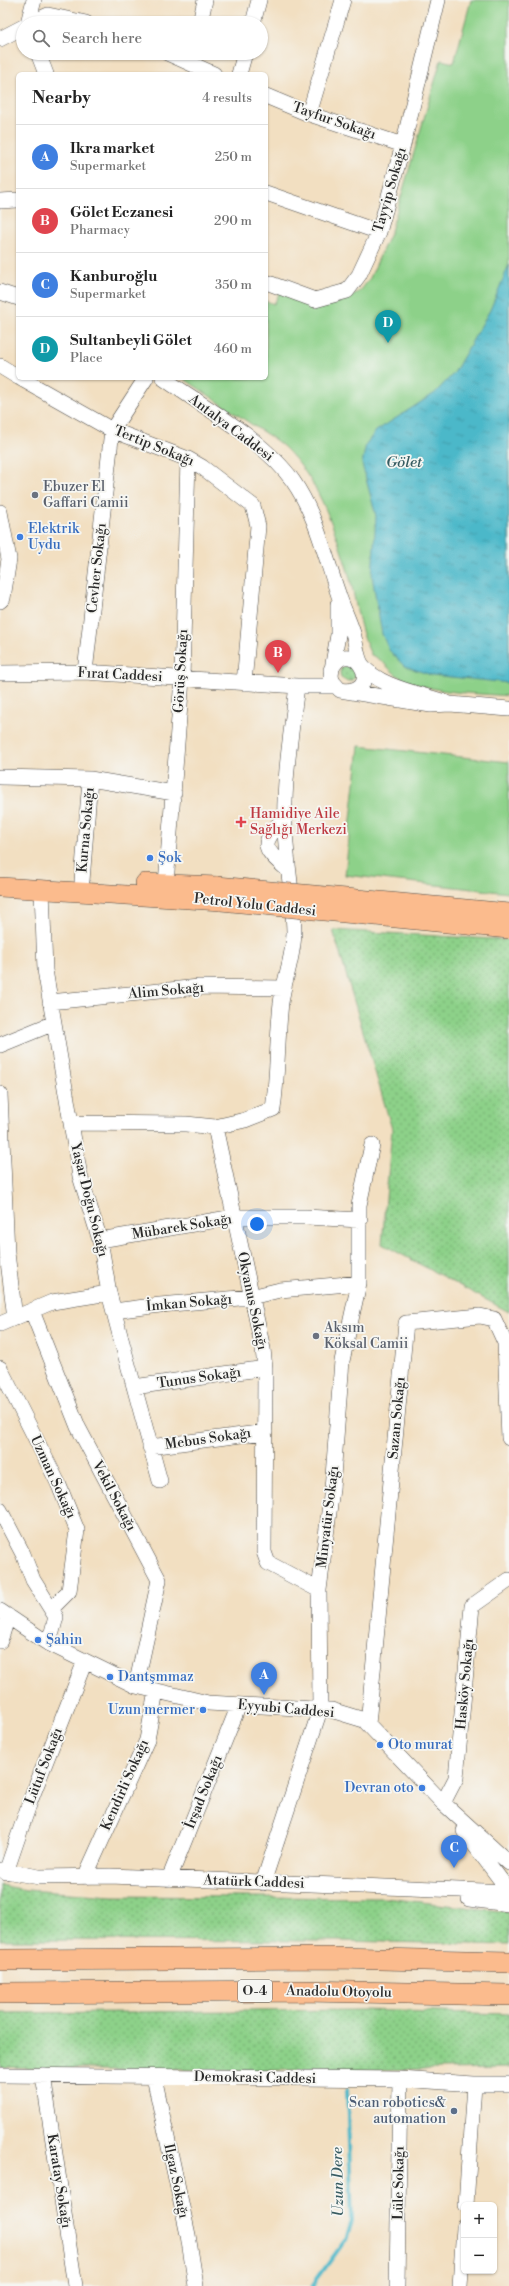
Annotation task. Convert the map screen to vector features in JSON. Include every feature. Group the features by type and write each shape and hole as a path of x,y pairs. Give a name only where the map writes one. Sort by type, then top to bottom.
{"highway":[{"path":"0,1960 337,1958 509,1962"},
{"name":"Anadolu Otoyolu","path":"0,1993 304,1991 509,1995"}],"main road":[{"name":"Petrol Yolu Caddesi","path":"0,875 82,881 166,884 219,894 509,929"},
{"name":"Petrol Yolu Caddesi","path":"0,887 42,890 219,894 509,913"}],"street":[{"path":"31,16 34,0"},
{"path":"202,16 205,0"},
{"path":"256,16 259,0"},
{"path":"309,114 343,0"},
{"name":"Tayyip Sokağı","path":"268,283 315,300 347,291 359,274 379,232 404,145 438,0"},
{"path":"0,39 16,31"},
{"path":"41,60 45,72"},
{"path":"194,60 211,72"},
{"path":"240,72 243,60"},
{"name":"Tayfur Sokağı","path":"268,97 309,114 404,145"},
{"path":"268,194 379,232"},
{"path":"0,201 16,200"},
{"path":"0,292 16,297"},
{"name":"Tertip Sokağı","path":"0,366 16,375"},
{"name":"Tertip Sokağı","path":"24,380 112,430 188,459 202,467 253,506 258,526 244,683"},
{"name":"Cevher Sokağı","path":"85,672 112,430 145,380"},
{"name":"Antalya Caddesi","path":"166,380 270,455 293,481 307,504 338,595"},
{"name":"Görüş Sokağı","path":"166,884 182,679 188,459"},
{"path":"0,512 9,559 1,599"},
{"path":"338,595 352,630 364,675 361,684 352,690 341,689 332,681 331,670 338,635 338,595"},
{"path":"331,670 338,660 343,658 354,658 376,677 389,684 450,704 509,709"},
{"name":"Fırat Caddesi","path":"0,674 85,672 297,686 341,689 431,705 450,704"},
{"path":"71,1123 186,1124 215,1127 245,1120 273,1109 277,1078 279,1020 283,988 292,953 294,932 285,817 287,765 297,686"},
{"path":"0,777 90,780 174,793"},
{"name":"Kurna Sokağı","path":"82,881 90,780"},
{"name":"Yaşar Doğu Sokağı","path":"42,890 45,970 80,1176 100,1240 109,1293 160,1481"},
{"name":"Alim Sokağı","path":"50,1002 200,987 283,988"},
{"path":"0,1045 54,1023"},
{"path":"0,1094 8,1253 15,1318"},
{"name":"Okyanus Sokağı","path":"215,1127 263,1349 265,1368 264,1552 268,1563 319,1590"},
{"name":"Minyatür Sokağı","path":"263,1883 320,1710 319,1590 332,1489 342,1361 359,1283 359,1205 372,1145"},
{"name":"Mübarek Sokağı","path":"100,1240 234,1217 306,1216 360,1220"},
{"name":"İmkan Sokağı","path":"114,1311 160,1305 251,1297 280,1290 359,1283"},
{"path":"0,1324 52,1302 109,1293"},
{"name":"Vekil Sokağı","path":"32,1311 78,1428 159,1580 136,1686"},
{"name":"Sazan Sokağı","path":"368,1724 406,1323 480,1316 494,1319 505,1343 509,1438"},
{"name":"Uzman Sokağı","path":"0,1368 58,1483 77,1530 69,1591 52,1608"},
{"name":"Tunus Sokağı","path":"134,1387 265,1368"},
{"name":"Mebus Sokağı","path":"150,1447 265,1432"},
{"path":"0,1510 23,1554 33,1580 52,1608 56,1618 46,1642"},
{"name":"Hasköy Sokağı","path":"443,1803 456,1778 472,1606 509,1580"},
{"path":"0,1641 4,1614"},
{"name":"Eyyubi Caddesi","path":"4,1614 46,1642 136,1686 208,1703 331,1710 357,1718 368,1724 443,1803 509,1863"},
{"name":"Lütuf Sokağı","path":"3,1871 85,1661"},
{"name":"Kendirli Sokağı","path":"85,1877 147,1740 156,1691"},
{"name":"İrşad Sokağı","path":"169,1879 239,1705"},
{"path":"443,1803 509,1891"},
{"name":"Atatürk Caddesi","path":"3,1871 39,1877 110,1876 263,1883 509,1891"},
{"path":"488,1891 495,1886 497,1882 495,1872"},
{"path":"387,1887 509,1904"},
{"path":"451,1896 509,1900"},
{"name":"Demokrasi Caddesi","path":"0,2075 400,2079 474,2084 509,2084"},
{"name":"Karatay Sokağı","path":"43,2075 75,2286"},
{"name":"Ilgaz Sokağı","path":"154,2077 188,2235 196,2286"},
{"name":"Lüle Sokağı","path":"397,2286 400,2079"},
{"path":"466,2202 474,2084"},
{"path":"460,2286 463,2238"}],"green space":[{"path":"471,0 509,0 509,696 455,692 428,688 403,679 376,657 371,655 366,644 346,565 335,533 322,501 305,472 283,446 186,380 268,380 268,302 274,304 280,292 321,308 348,299 361,290 370,278 391,231 441,60 454,63"},
{"path":"345,665 351,665 356,670 354,679 351,681 345,681 340,676 340,670"},
{"path":"359,746 509,762 509,893 345,875"},
{"path":"333,930 509,940 509,1312 382,1244 392,1129"},
{"path":"0,1885 26,1890 112,1896 386,1898 509,1912 509,1945 343,1941 0,1940"},
{"path":"362,2010 509,2014 509,2068 254,2070 0,2067 0,2013"}],"water":[{"name":"Gölet","path":"509,265 509,683 431,675 404,666 389,650 382,634 372,576 376,516 362,464 366,444 376,431 435,393 454,373 490,310"}],"waterway":[{"name":"Uzun Dere","path":"312,2286 346,2239 352,2221 347,2090"}],"place":[{"name":"Sultanbeyli Gölet","path":"388,343"},
{"name":"Ebuzer El Gaffari Camii","path":"35,495"},
{"name":"Elektrik Uydu","path":"20,537"},
{"name":"Gölet Eczanesi","path":"278,673"},
{"name":"Hamidiye Aile Sağlığı Merkezi","path":"241,822"},
{"name":"Şok","path":"150,858"},
{"name":"Aksım Köksal Camii","path":"316,1336"},
{"name":"Şahin","path":"38,1640"},
{"name":"Dantşmmaz","path":"110,1677"},
{"name":"Ikra market","path":"264,1695"},
{"name":"Uzun mermer","path":"203,1710"},
{"name":"Oto murat","path":"380,1745"},
{"name":"Devran oto","path":"422,1788"},
{"name":"Kanburoğlu","path":"454,1868"},
{"name":"Scan robotics& automation","path":"454,2111"}]}
